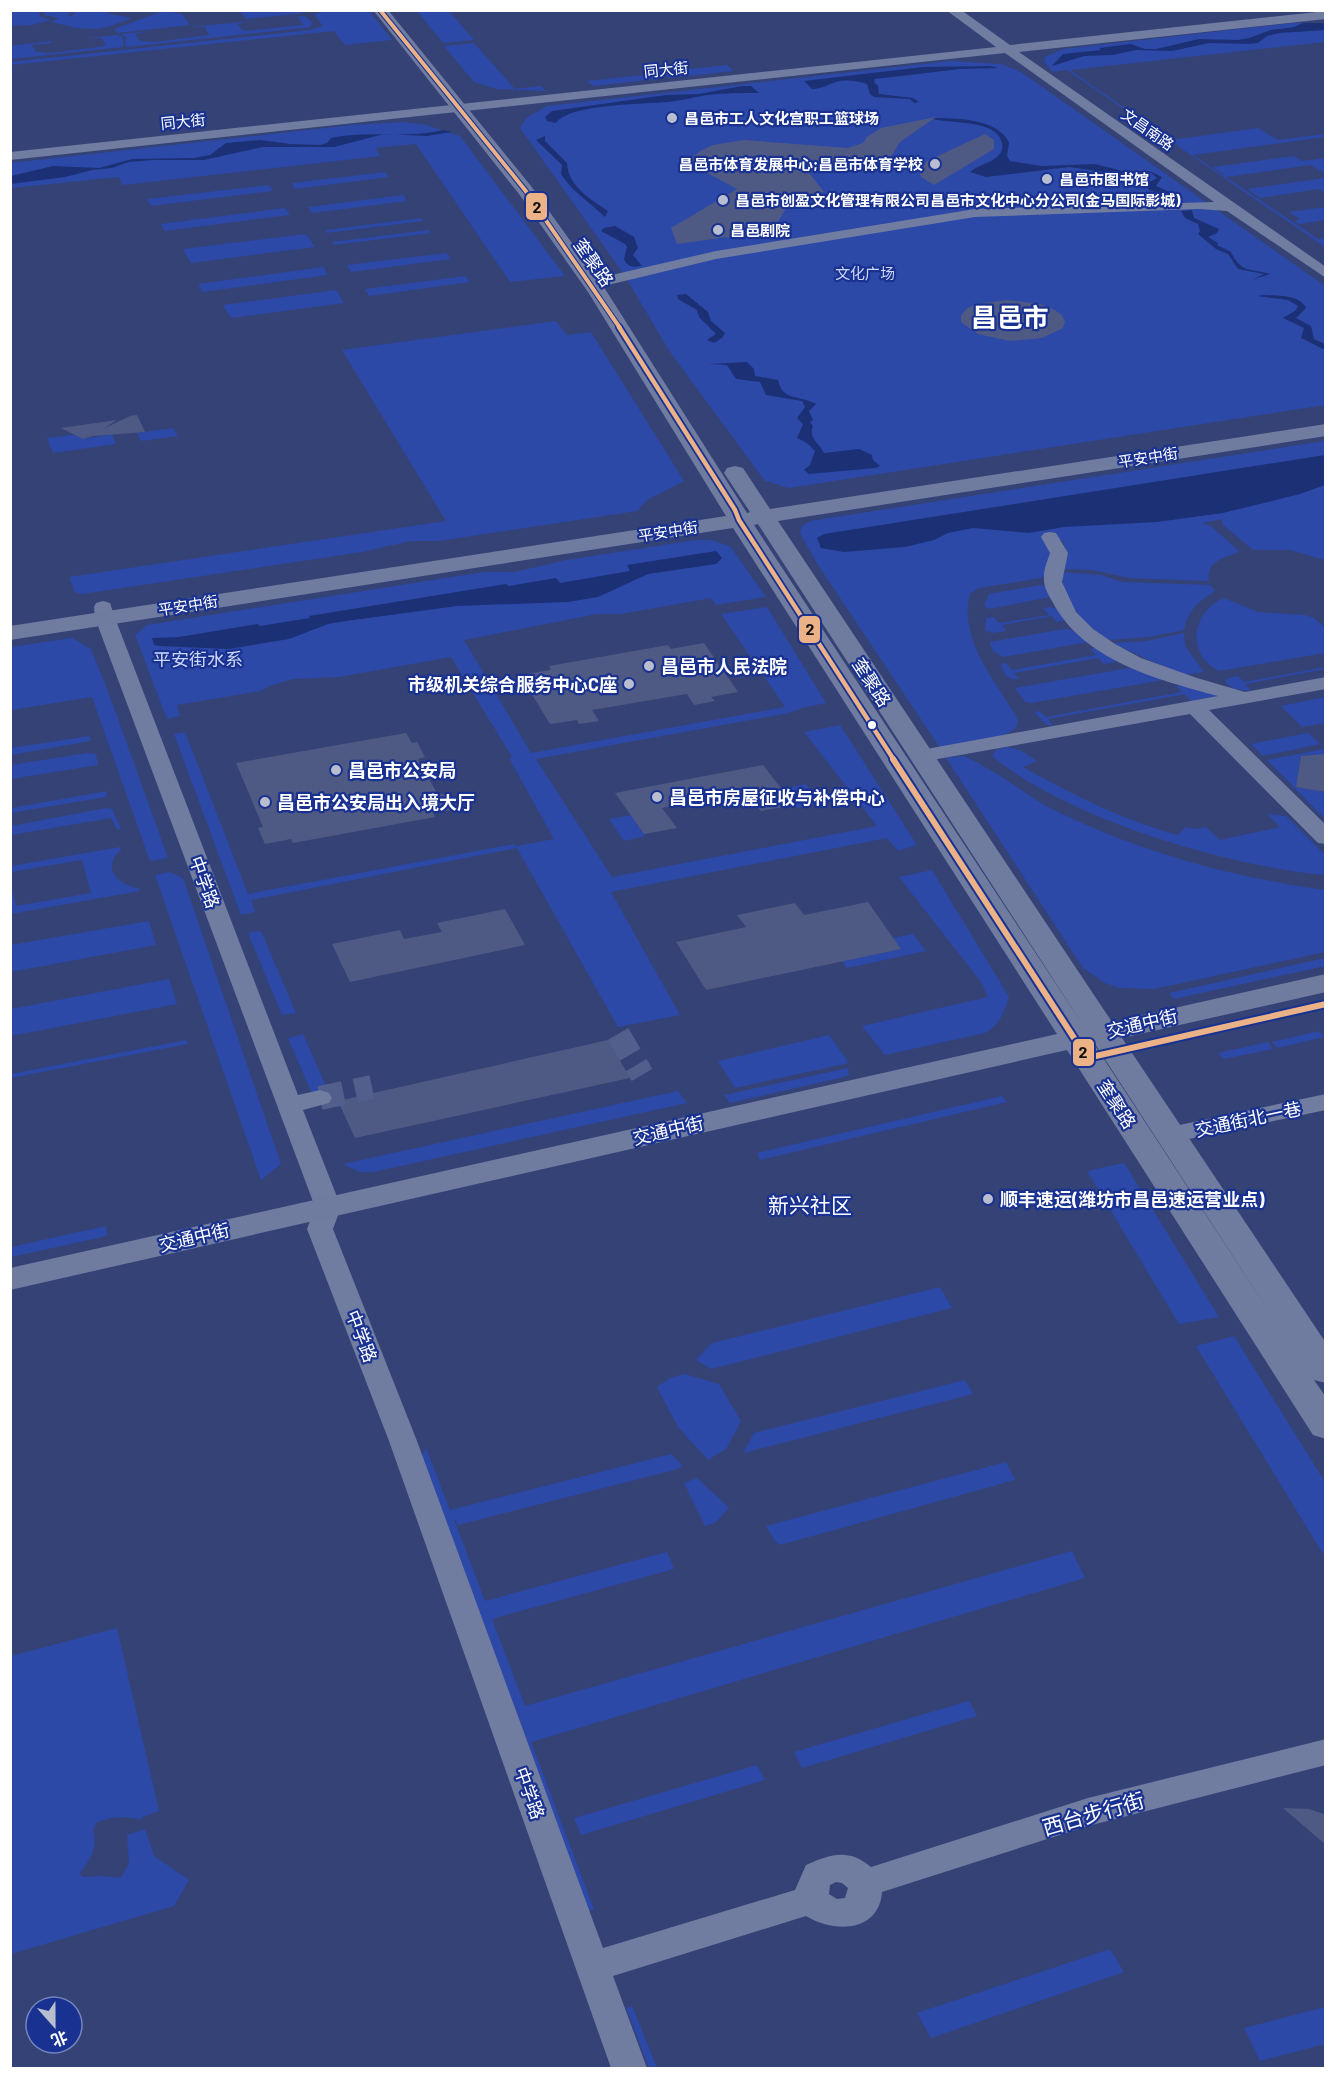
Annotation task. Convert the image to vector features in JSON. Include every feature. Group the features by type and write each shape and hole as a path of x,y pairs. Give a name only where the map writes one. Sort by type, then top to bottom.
{"main road":[{"name":"奎聚路","path":"380,10 569,226 676,382"},
{"name":"奎聚路","path":"396,10 597,292 748,513 921,756 1326,1426"},
{"name":"平安中街","path":"10,621 104,612 748,513 1326,419"},
{"name":"平安中街","path":"748,513 1326,430"},
{"name":"奎聚路","path":"726,458 748,513 1095,1045 1170,1135 1326,1371"},
{"name":"平安中街","path":"10,633 104,612"},
{"name":"交通中街","path":"10,1279 324,1218 1095,1045 1326,983"},
{"name":"交通中街","path":"1095,1045 1326,1004"},
{"name":"交通中街","path":"10,1299 324,1218"}],"street":[{"name":"文昌南路","path":"952,10 1326,274"},
{"name":"同大街","path":"10,156 1326,15"},
{"path":"608,280 716,255 975,213 1199,205 1232,207"},
{"path":"1050,537 1059,553 1053,580 1059,601 1074,623 1100,643 1137,662 1184,680 1244,698"},
{"name":"中学路","path":"104,612 290,1105 324,1218 629,2068"},
{"path":"921,756 1326,683"},
{"path":"1196,706 1326,838"},
{"path":"290,1105 320,1098"},
{"name":"交通街北一巷","path":"1170,1135 1326,1102"},
{"name":"西台步行街","path":"592,1967 813,1899 823,1910 832,1913 850,1912 862,1902 865,1896 863,1884 1088,1812 1326,1752"}],"green space":[{"path":"45,10 71,11 67,17 73,15 75,11 105,11 132,18 108,27 76,28 52,22 58,18 44,15"},
{"path":"10,11 38,11 41,17 51,20 31,25 11,26"},
{"path":"163,11 182,14 190,25 118,33 114,29"},
{"path":"240,11 305,13 246,19"},
{"path":"319,11 369,11 392,40 345,45 334,31 11,65 11,62 310,30 323,26 314,14 320,13"},
{"path":"417,11 449,11 474,40 443,43"},
{"path":"304,16 312,22 311,27 127,47 126,37 121,34 153,31 135,34 140,41 155,42 209,35 205,27 190,27 253,21 237,24 244,31 303,25 298,17 285,18"},
{"path":"1292,23 1325,23 1325,42 1070,70 1171,140 1258,128 1278,140 1325,134 1325,137 1193,155 1318,239 1325,238 1325,247 1067,70 1053,72 1044,62 1045,57 1063,49"},
{"path":"117,35 123,37 123,47 11,59 11,46 50,41 52,43 32,45 36,52 51,53 106,46 102,38 87,38"},
{"path":"474,43 515,89 541,86 546,91 497,89 474,82 444,46"},
{"name":"文化广场","path":"950,61 1001,64 1021,72 1325,286 1325,405 789,488 765,481 670,352 625,276 520,128 526,118 547,106"},
{"path":"727,65 734,71 669,78 663,72"},
{"path":"652,74 657,79 593,86 587,81"},
{"path":"405,122 426,125 460,136 565,276 510,282 416,144 375,148 381,156 123,185 119,177 11,188 10,163 352,125"},
{"path":"1294,156 1302,161 1325,158 1325,173 1310,165 1227,177 1213,167"},
{"path":"385,172 389,177 295,189 292,183"},
{"path":"1325,178 1325,193 1319,189 1260,198 1247,189"},
{"path":"269,185 273,191 151,206 147,199"},
{"path":"403,195 407,201 312,213 308,207"},
{"path":"1325,207 1325,220 1299,224 1294,221 1300,219 1289,212"},
{"path":"285,208 290,215 165,231 161,224"},
{"path":"421,218 423,221 327,233 325,230"},
{"path":"429,230 431,233 334,245 332,242"},
{"path":"306,234 315,247 191,263 183,249"},
{"path":"446,253 451,259 351,272 347,265"},
{"path":"323,267 328,275 202,292 198,284"},
{"path":"465,276 470,282 369,296 365,289"},
{"path":"336,290 344,303 231,318 223,305"},
{"path":"556,321 567,335 591,332 684,481 647,500 637,511 439,541 411,541 362,552 82,594 75,592 69,577 446,521 342,350"},
{"path":"173,428 178,436 141,441 137,433"},
{"path":"79,434 83,439 112,434 116,444 53,453 47,438"},
{"path":"1325,441 1325,560 1290,550 1253,550 1222,524 1223,519 1202,523 1211,526 1240,552 1223,558 1213,565 1210,569 1209,581 1129,578 1093,570 1063,569 1066,550 1063,541 1044,542 1050,553 1047,574 1041,578 979,588 970,594 969,628 974,644 981,660 1018,719 1016,728 1005,735 940,748 818,565 800,533 802,526 810,521"},
{"name":"平安街水系","path":"695,540 711,540 730,546 766,597 716,605 711,598 621,614 597,614 464,640 531,753 785,707 721,614 767,607 826,703 789,713 536,759 612,877 877,826 804,732 840,725 917,845 898,851 887,838 611,892 680,1015 618,1027 517,848 251,900 255,912 241,915 174,734 185,732 248,894 514,844 516,846 554,839 509,758 512,757 451,657 339,677 293,679 269,686 261,691 177,705 180,716 167,719 135,635 147,625 484,572 514,572 567,560"},
{"path":"1060,572 1101,575 1122,582 1210,585 1215,591 1195,607 1188,617 1184,630 1149,637 1107,640 1089,626 1076,611 1067,594"},
{"path":"1040,585 1046,586 1050,597 990,609 984,606 989,594"},
{"path":"1224,598 1258,612 1305,615 1314,618 1325,628 1325,653 1219,671 1208,664 1201,655 1197,644 1197,633 1199,623 1205,613 1213,604"},
{"path":"1043,608 1058,609 1065,620 1057,622 1052,616 1002,625 1006,631 992,633 985,630 986,618 994,617 999,623 1049,615"},
{"path":"1064,629 1075,630 1088,642 1003,657 993,651 990,644 990,642"},
{"path":"1184,633 1185,646 1204,672 1182,675 1112,643 1147,641"},
{"path":"72,638 91,649 168,858 150,861 92,697 11,710 11,647"},
{"path":"1098,647 1119,661 1104,664 1098,658 1014,673 1019,679 1007,676 1001,664 1006,663 1012,670 1096,655 1091,649"},
{"path":"1135,667 1163,680 1031,703 1025,702 1015,688"},
{"path":"1325,667 1325,669 1245,684 1251,691 1234,689 1226,683 1226,679 1238,676 1244,682"},
{"path":"1182,685 1215,693 1216,696 1191,701 1185,694 1048,719 1053,726 1046,724 1034,712 1039,711 1046,717 1182,692 1176,686"},
{"path":"1325,697 1325,723 1302,727 1281,706"},
{"path":"1308,733 1320,744 1263,756 1251,744"},
{"path":"89,736 91,740 85,742 11,755 11,748"},
{"path":"1008,747 1020,750 1037,761 1023,767 1060,787 1118,814 1178,835 1185,827 1195,829 1206,827 1220,840 1280,827 1267,814 1286,816 1325,855 1325,875 1286,870 1197,850 1105,819 1062,800 1024,779 992,756 996,750"},
{"path":"1324,749 1325,755 1301,756 1296,787 1325,792 1325,819 1267,760"},
{"path":"87,753 96,754 98,765 11,779 11,765"},
{"path":"963,756 1054,810 1119,838 1186,861 1221,870 1325,890 1325,952 1154,989 1119,988 1105,983 1083,968 946,758"},
{"path":"806,784 821,803 797,808 781,789"},
{"path":"107,791 106,797 11,813 11,808"},
{"path":"106,808 112,809 121,829 117,829 111,818 11,835 11,826"},
{"path":"631,815 645,836 624,841 609,819"},
{"path":"120,847 121,850 112,862 114,874 124,883 139,888 140,891 11,914 11,885 16,906 91,893 82,860 11,872 11,866"},
{"path":"932,870 1009,997 1001,1018 985,1033 885,1055 862,1026 988,997 981,982 899,877"},
{"path":"169,872 183,878 281,1164 261,1180 155,875"},
{"path":"149,921 156,945 11,972 11,945"},
{"path":"261,931 296,1013 282,1015 248,933"},
{"path":"913,934 926,951 847,968 842,961 901,949 893,938"},
{"path":"1325,958 1325,966 1174,999 1169,993"},
{"path":"169,979 177,1004 11,1036 11,1009"},
{"path":"1319,1031 1324,1037 1278,1048 1272,1042"},
{"path":"303,1034 328,1091 312,1094 288,1038"},
{"path":"829,1035 849,1063 735,1088 718,1061"},
{"path":"186,1040 188,1044 11,1078 11,1074"},
{"path":"1268,1042 1273,1049 1224,1059 1218,1053"},
{"path":"848,1068 849,1075 840,1078 730,1103 724,1095"},
{"path":"678,1091 687,1103 373,1172 360,1172 343,1164"},
{"path":"1002,1096 1007,1102 760,1160 757,1153"},
{"path":"1124,1163 1219,1317 1179,1324 1087,1171"},
{"path":"106,1226 107,1236 11,1257 11,1247"},
{"path":"940,1287 952,1308 711,1369 696,1360 712,1343"},
{"path":"1234,1336 1325,1482 1325,1557 1196,1346"},
{"path":"684,1374 719,1384 741,1421 726,1449 708,1460 678,1427 657,1387 670,1378"},
{"path":"965,1380 973,1394 743,1453 754,1433"},
{"path":"426,1448 450,1510 671,1454 682,1465 678,1469 458,1525 453,1517 485,1601 667,1552 674,1569 492,1619 525,1706 1072,1551 1085,1578 531,1742 594,1909 588,1911 420,1459"},
{"path":"1006,1462 1015,1480 780,1545 766,1526"},
{"path":"697,1478 729,1508 715,1523 705,1526 684,1483"},
{"path":"117,1628 159,1811 142,1817 142,1820 120,1817 97,1822 93,1830 95,1842 92,1853 80,1873 82,1877 121,1878 129,1863 127,1835 145,1829 154,1856 189,1880 174,1906 11,1954 11,1656"},
{"path":"969,1701 977,1716 802,1768 794,1752"},
{"path":"757,1765 765,1780 581,1835 574,1818"},
{"path":"1110,1949 1124,1972 931,2038 917,2013"},
{"path":"632,2006 657,2068 649,2068 626,2008"},
{"path":"1325,2007 1325,2044 1260,2061 1244,2028"}],"shaded area":[{"path":"1303,23 1325,23 1325,30 1280,33 1267,36 1258,43 1250,44 1209,43 1172,51 1136,50 1112,55 1084,56 1052,66 1063,54 1131,44 1145,49 1156,49 1199,39 1238,40"},
{"path":"989,66 999,68 960,69 875,79 879,94 913,98 919,102 914,103 910,99 874,97 870,94 867,84 859,82 840,81 812,89 804,81 923,67"},
{"path":"751,86 759,93 714,94 672,101 591,109 575,112 556,123 547,121 545,117 552,111 666,95 699,94"},
{"path":"931,118 975,121 996,129 1009,143 1007,156 1010,161 1042,166 1095,164 1123,171 1149,171 1162,177 1156,186 1183,198 1177,203 1170,203 1173,199 1169,196 1149,190 1146,184 1157,178 1150,172 1118,174 1069,167 986,177 970,172 992,161 999,154 1002,145 998,135 982,126"},
{"path":"443,130 452,132 427,136 392,134 429,133"},
{"path":"383,134 334,147 263,147 204,160 129,162 112,168 65,177 11,184 11,176 53,166 99,168 132,159 194,158 210,155 226,143 260,140 320,145 327,143 331,138"},
{"path":"545,136 545,141 567,163 571,179 576,186 608,211 605,217 566,181 561,174 562,165 536,140"},
{"path":"1192,210 1194,218 1219,229 1217,233 1208,237 1231,252 1239,264 1247,269 1270,274 1252,280 1264,274 1238,269 1228,254 1216,249 1198,234 1200,231 1198,224 1185,218 1181,211"},
{"path":"615,226 634,237 638,248 633,255 642,266 633,267 627,264 624,259 627,247 625,244 601,231 604,228"},
{"path":"686,294 708,312 711,321 725,333 722,338 714,343 707,340 716,334 699,317 697,310 678,299 677,295"},
{"path":"1257,296 1293,298 1303,303 1306,308 1296,318 1311,326 1314,339 1325,344 1325,350 1301,338 1304,328 1283,318 1295,311 1298,306 1288,300"},
{"path":"747,362 754,369 755,376 778,380 780,387 787,395 816,404 809,411 813,420 810,422 813,426 812,434 824,453 859,449 872,455 873,460 880,466 809,474 804,470 810,465 815,451 807,443 797,438 803,424 797,418 805,407 802,401 766,395 760,382 736,379 727,365 709,364"},
{"path":"1325,455 1325,485 1300,494 1223,513 1157,522 1064,527 1029,533 973,528 948,533 934,540 905,547 844,552 821,548 817,538 824,534"},
{"path":"716,551 722,558 716,564 648,574 598,597 568,602 457,606 346,621 328,624 289,639 229,649 159,646 154,645 152,638 179,637 258,624 260,626 506,584 509,586 556,578 560,583 630,571 627,565"}],"building":[{"path":"936,117 900,142 892,155 880,162 838,168 803,165 824,192 794,196 777,223 746,230 742,235 677,244 671,228 737,189 687,162 700,151 713,145 744,140 848,148 863,143 867,137 881,128"},
{"path":"985,134 994,140 994,149 934,185 921,177 919,169 927,161"},
{"path":"1007,300 1040,304 1053,309 1062,315 1065,322 1063,328 1042,338 1010,341 978,334 961,322 961,316 966,309 976,304"},
{"path":"137,415 145,432 93,436 83,439 61,428 117,420 103,429"},
{"name":"市级机关综合服务中心C座","path":"704,643 738,692 711,697 715,701 694,705 687,694 592,710 599,721 579,724 577,720 550,724 520,675 551,670 549,666 668,645 671,649"},
{"path":"406,733 412,743 417,742 425,757 418,759 438,795 444,794 452,810 433,813 435,817 293,843 291,839 265,844 258,828 263,827 236,763"},
{"path":"1326,754 1326,792 1296,787 1301,756"},
{"path":"763,765 794,805 761,811 745,791 662,808 677,828 644,834 615,793"},
{"path":"868,902 901,949 706,990 676,942 746,927 737,915 795,903 804,915"},
{"path":"505,909 525,945 350,982 332,944 400,930 404,939 442,932 437,923"},
{"path":"608,1040 630,1078 355,1138 338,1101"},
{"path":"1283,1808 1309,1809 1326,1815 1326,1845"}],"tunnel":[{"path":"618,1034 642,1075"},
{"path":"320,1098 372,1087"}],"transit line":[{"name":"2","path":"380,10 525,190 597,292 735,510 739,520 1087,1058 1326,1004"}],"place":[{"name":"昌邑市工人文化宫职工篮球场","path":"672,118"},
{"name":"昌邑市体育发展中心;昌邑市体育学校","path":"935,164"},
{"name":"昌邑市图书馆","path":"1047,179"},
{"name":"昌邑市创盈文化管理有限公司昌邑市文化中心分公司(金马国际影城)","path":"723,200"},
{"name":"昌邑剧院","path":"718,230"},
{"name":"昌邑市人民法院","path":"649,666"},
{"name":"市级机关综合服务中心C座","path":"629,684"},
{"name":"昌邑市公安局","path":"336,770"},
{"name":"昌邑市房屋征收与补偿中心","path":"657,797"},
{"name":"昌邑市公安局出入境大厅","path":"265,802"},
{"name":"顺丰速运(潍坊市昌邑速运营业点)","path":"988,1199"}],"district":[{"name":"昌邑市","path":"1010,316"},
{"name":"新兴社区","path":"810,1204"}]}
